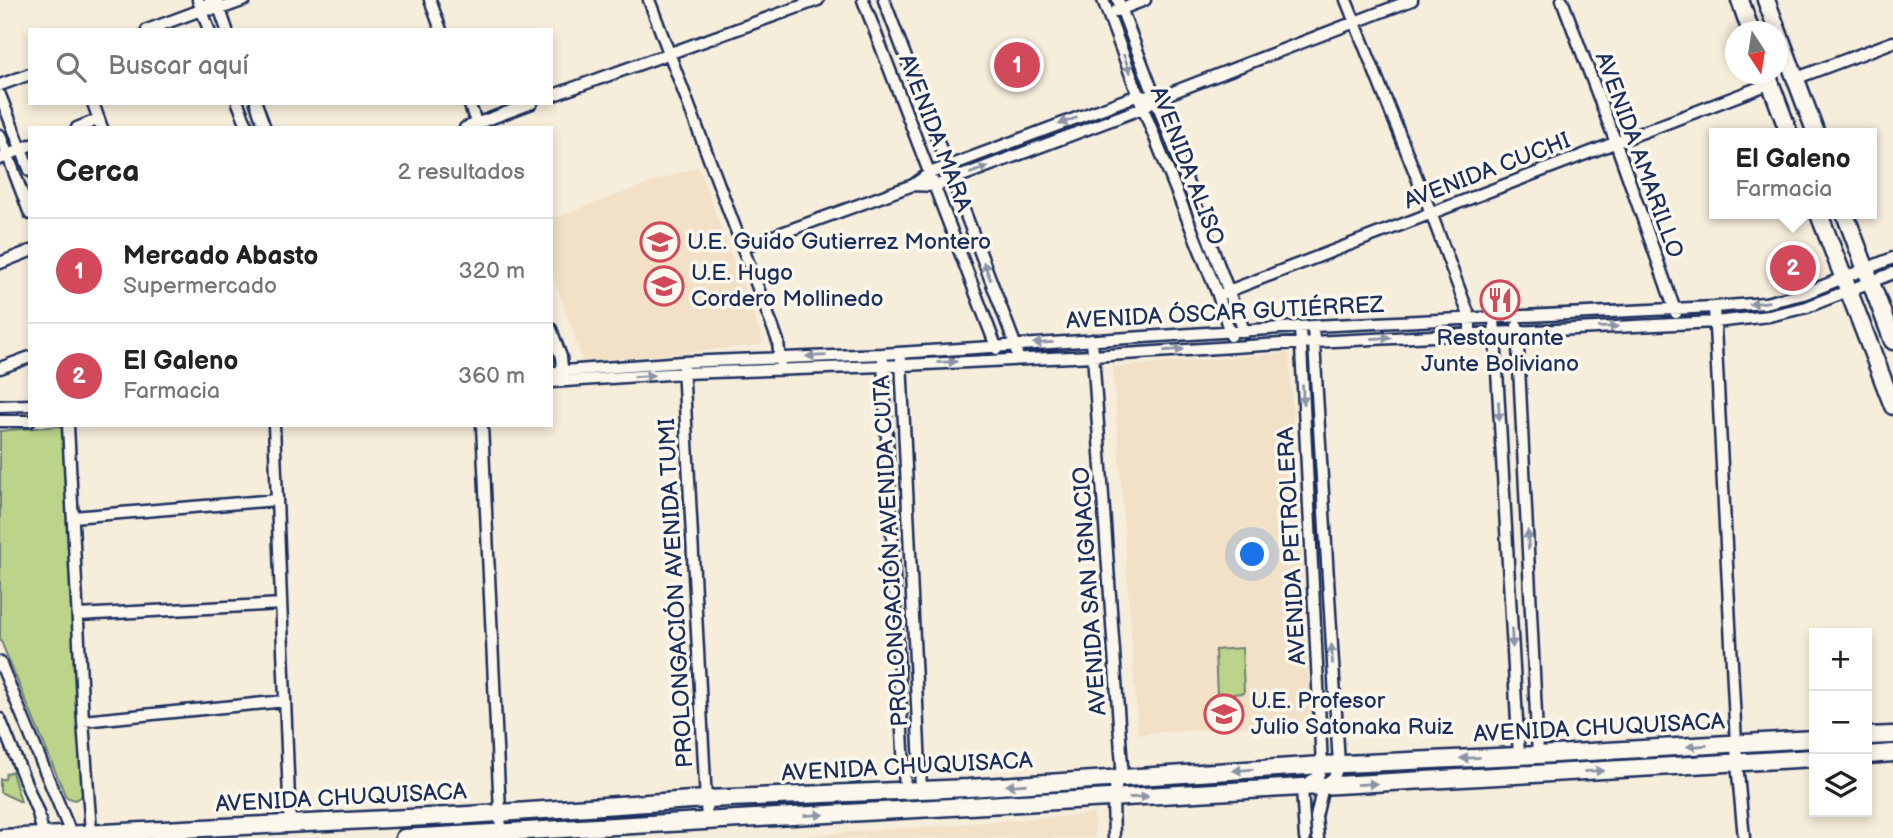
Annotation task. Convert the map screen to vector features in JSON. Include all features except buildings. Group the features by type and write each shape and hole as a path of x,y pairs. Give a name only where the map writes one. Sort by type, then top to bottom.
{"main road":[{"path":"1740,0 1747,21"},
{"path":"1766,0 1814,128"},
{"path":"1771,84 1787,128"},
{"path":"1821,219 1893,406"},
{"path":"1847,219 1893,341"},
{"path":"1872,736 1893,735"},
{"name":"AVENIDA CHUQUISACA","path":"2,838 500,813 706,799 968,788 1339,764 1809,739"},
{"path":"1872,755 1893,754"},
{"name":"AVENIDA CHUQUISACA","path":"404,838 1809,758"}],"street":[{"path":"150,28 200,5 245,0"},
{"path":"430,0 440,28"},
{"path":"649,0 778,341 780,370"},
{"path":"553,95 818,0"},
{"name":"AVENIDA MARA","path":"863,0 996,345 997,360"},
{"name":"AVENIDA MARA","path":"884,0 1015,344 1018,359"},
{"name":"AVENIDA ALISO","path":"1103,0 1218,295 1235,346"},
{"path":"1109,14 1120,5 1145,0"},
{"path":"1346,0 1431,214 1470,318 1471,333"},
{"path":"913,185 936,186 953,180 1143,108 1155,99 1412,0"},
{"name":"AVENIDA AMARILLO","path":"1562,0 1679,323"},
{"path":"215,3 227,28"},
{"path":"200,5 208,28"},
{"name":"AVENIDA ALISO","path":"1120,5 1251,346"},
{"path":"1797,78 1893,42"},
{"path":"0,85 28,75"},
{"name":"AVENIDA CUCHI","path":"1218,295 1616,144 1755,84"},
{"path":"0,95 15,137 25,147 4,157"},
{"path":"743,247 913,185 930,173 947,166 1138,95 1155,99"},
{"path":"94,105 101,124"},
{"path":"239,105 247,126"},
{"path":"257,105 264,126"},
{"path":"470,105 477,126 527,105"},
{"path":"15,137 1,140 4,157 28,210"},
{"path":"0,263 28,252"},
{"name":"AVENIDA ÓSCAR GUTIÉRREZ","path":"553,373 563,376 683,368 780,357 882,354 1312,326 1765,303 1845,284 1868,275 1893,258"},
{"name":"AVENIDA ÓSCAR GUTIÉRREZ","path":"683,368 780,370 883,366 1715,322 1769,316 1807,307 1845,284 1868,275 1893,273"},
{"path":"1714,307 1737,763 1744,838"},
{"path":"1517,317 1538,755"},
{"path":"1494,318 1519,756"},
{"name":"AVENIDA PETROLERA","path":"1312,326 1339,764"},
{"name":"AVENIDA PETROLERA","path":"1300,327 1322,765"},
{"path":"553,335 561,357 563,376"},
{"name":"AVENIDA SAN IGNACIO","path":"1093,340 1122,766 1113,798 1114,838"},
{"name":"PROLONGACIÓN AVENIDA CUTA","path":"901,352 913,789"},
{"name":"PROLONGACIÓN AVENIDA CUTA","path":"882,354 913,789"},
{"path":"0,368 28,358"},
{"name":"PROLONGACIÓN AVENIDA TUMI","path":"683,368 707,821"},
{"name":"AVENIDA ÓSCAR GUTIÉRREZ","path":"553,381 563,376"},
{"path":"0,406 28,405"},
{"path":"0,421 28,421"},
{"path":"68,427 91,832"},
{"path":"274,427 290,823"},
{"path":"482,427 501,833"},
{"path":"73,517 277,500"},
{"path":"78,615 281,604"},
{"path":"0,662 72,836"},
{"path":"83,720 285,701"},
{"path":"0,719 38,814 44,837"},
{"path":"1318,838 1316,817 1323,786 1334,777 1339,764"},
{"path":"1305,838 1302,787 1318,776 1322,765"},
{"path":"968,788 968,807"}],"shaded area":[{"path":"698,166 763,340 760,345 583,362 553,274 553,218"},
{"path":"1289,353 1311,723 1138,734 1113,367"},
{"path":"1094,814 1095,838 775,838"}],"green space":[{"path":"61,427 64,431 83,796 75,800 66,797 0,639 0,431"},
{"path":"1242,648 1244,693 1217,695 1215,650"},
{"path":"12,771 21,802 0,792 0,779 5,779 6,774"}],"place":[{"name":"Mercado Abasto","path":"1017,65"},
{"name":"U.E. Guido Gutierrez Montero","path":"660,242"},
{"name":"El Galeno","path":"1793,268"},
{"name":"U.E. Hugo Cordero Mollinedo","path":"664,286"},
{"name":"Restaurante Junte Boliviano","path":"1500,300"},
{"name":"U.E. Profesor Julio Satonaka Ruiz","path":"1224,714"}]}
